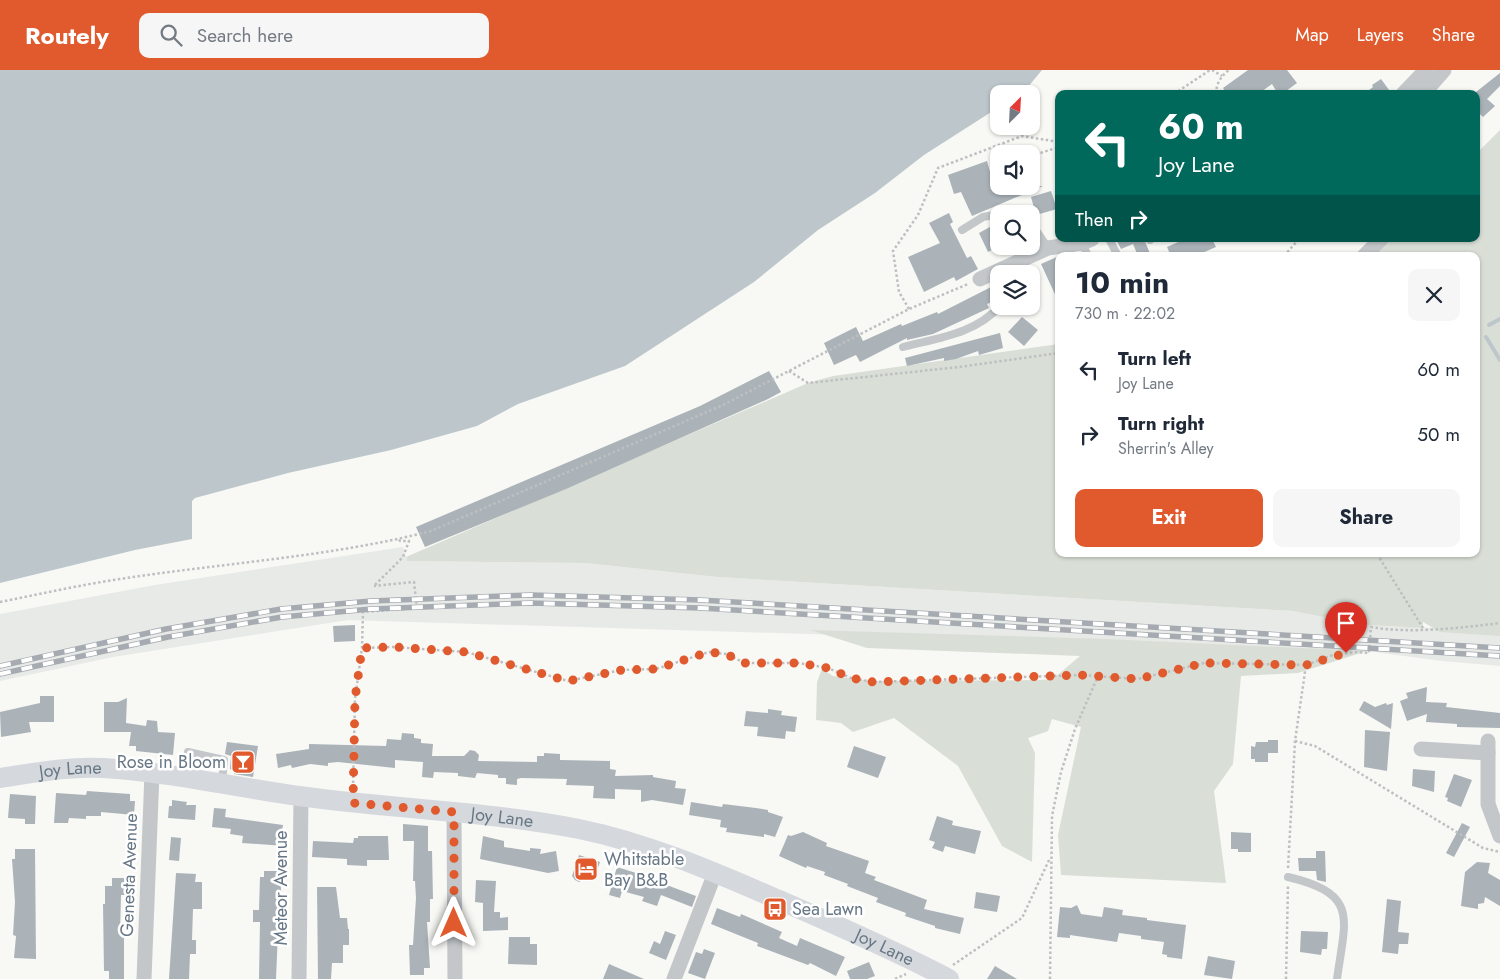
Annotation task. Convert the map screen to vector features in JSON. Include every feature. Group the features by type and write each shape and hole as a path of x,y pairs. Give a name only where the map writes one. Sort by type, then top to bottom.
{"street":[{"path":"1406,90 1426,70"},
{"path":"1426,90 1444,70"},
{"path":"1368,252 1379,242"},
{"path":"1040,251 1048,248 1087,246"},
{"path":"980,279 1030,255"},
{"path":"1421,748 1488,747 1488,804 1500,836"},
{"name":"Joy Lane","path":"0,778 61,768 102,768 152,773 353,803 454,812 578,829 646,848 715,873 841,927 944,977"},
{"name":"Genesta Avenue","path":"144,979 152,773"},
{"name":"Meteor Avenue","path":"300,796 300,979"},
{"path":"454,812 455,979"},
{"path":"674,979 715,873"}],"lane":[{"path":"962,230 983,217 990,216"},
{"path":"1040,236 1048,248"},
{"path":"1024,265 1030,255"},
{"path":"903,347 966,331 992,315"},
{"path":"1288,877 1324,888 1343,909 1345,920 1337,979"}],"path":[{"path":"1180,90 1211,70 1222,76"},
{"path":"1216,90 1222,76 1228,70"},
{"path":"909,309 899,292 893,251 918,215 938,168 1022,136 1055,141"},
{"path":"1040,153 1055,148"},
{"path":"1288,252 1296,242"},
{"path":"0,602 120,579 398,539 431,531 723,405 909,309 980,279"},
{"path":"789,371 808,383 959,367 1055,354"},
{"path":"353,803 355,699 362,648 363,612 417,608 414,582 374,586 407,551 409,541 400,541 398,539"},
{"path":"1379,557 1423,628"},
{"path":"362,648 394,647 466,652 568,681 622,670 656,669 709,652 726,654 745,663 799,663 828,668 851,678 873,682 1080,675 1138,679 1204,663 1306,665 1333,655 1356,652 1369,653 1371,627 1389,630 1500,623"},
{"path":"1286,979 1288,877 1295,740 1306,665"},
{"path":"1050,979 1053,901 1050,856 1052,816 1059,781 1075,729 1098,676"},
{"path":"1295,740 1314,746 1483,848 1500,852"},
{"path":"944,977 1022,918 1050,856"}],"shaded area":[{"path":"0,70 1042,70 1030,85 990,85 990,113 924,155 875,193 818,230 754,282 625,366 518,404 477,426 391,450 288,473 195,498 192,501 192,539 135,550 0,583"},
{"path":"1500,130 1500,636 1440,632 1423,622 1423,628 1366,625 1293,611 717,577 585,563 407,561 406,557 808,383 833,376 1055,345 1055,557 1480,557 1480,252 1374,252 1385,242 1480,242 1480,150"},
{"path":"403,547 407,561 585,563 717,577 1293,611 1379,626 1500,630 1500,666 1442,661 1367,651 348,620 113,657 0,681 0,614 155,585"},
{"path":"810,630 1106,639 1367,651 1298,673 1241,676 1233,764 1214,791 1226,883 1061,875 1058,835 1081,727 1052,719 1048,731 1028,738 1035,753 1032,862 1002,846 958,766 894,718 853,732 841,723 816,720 817,682 822,669 833,676 872,681 1039,680 1053,679 1080,656 867,648"}],"building":[{"path":"1248,70 1287,70 1297,83 1287,90 1276,90 1272,84 1264,90 1224,90 1223,88"},
{"path":"1500,73 1500,86 1487,99 1495,106 1483,117 1480,114 1479,90"},
{"path":"1381,79 1389,90 1369,90 1373,87 1372,85"},
{"path":"987,161 990,172 990,195 1022,195 998,205 990,205 990,208 972,216 961,192 954,194 948,175"},
{"path":"1051,191 1055,210 1040,214 1040,205 1033,205 1031,197"},
{"path":"949,213 953,222 950,224 967,258 971,256 978,269 956,281 954,277 924,292 908,257 940,243 929,223"},
{"path":"990,227 990,251 988,252 979,233"},
{"path":"1118,242 1145,242 1149,252 1136,252 1133,244 1121,249"},
{"path":"1178,242 1214,242 1216,247 1204,252 1169,252 1167,247"},
{"path":"1055,258 1055,294 1041,264"},
{"path":"990,288 990,303 987,304 989,308 933,334 907,340 907,338 860,362 856,355 834,365 824,343 856,327 863,341 901,324 902,326 937,312 938,314"},
{"path":"1022,317 1038,330 1024,346 1008,332"},
{"path":"1000,333 1003,348 979,355 978,351 956,359 944,361 944,358 907,366 905,358"},
{"path":"769,371 781,392 768,399 566,489 425,547 416,527 700,406"},
{"path":"355,625 355,641 334,642 333,626"},
{"path":"1427,687 1426,702 1447,703 1446,707 1500,713 1500,728 1457,727 1457,724 1426,722 1427,714 1407,721 1400,701 1408,698 1406,693"},
{"path":"40,696 54,696 54,722 29,722 31,732 1,737 0,712 40,703"},
{"path":"127,698 126,723 146,726 147,720 157,721 158,732 175,733 173,755 136,751 136,746 129,746 131,732 104,732 104,702 118,702"},
{"path":"1364,701 1375,707 1386,703 1387,705 1393,703 1391,729 1359,710"},
{"path":"768,709 782,711 781,715 797,717 795,732 786,731 785,739 757,736 758,727 744,726 746,711 768,713"},
{"path":"1365,730 1390,732 1387,771 1364,767"},
{"path":"402,733 414,734 414,738 421,739 421,743 433,744 432,756 464,756 470,750 475,751 479,755 478,761 537,762 537,756 544,756 544,753 560,754 560,760 610,761 610,769 616,770 615,776 653,775 653,777 676,781 675,788 686,789 683,805 652,800 641,802 641,790 615,789 615,799 593,798 594,786 566,785 567,779 521,778 517,779 517,785 506,784 506,778 498,778 498,775 477,773 475,778 458,776 458,773 434,772 433,778 422,777 423,762 395,760 395,768 338,762 328,763 328,766 310,764 292,768 291,765 278,768 276,754 309,749 309,744 386,746 387,739 401,740"},
{"path":"1268,740 1278,740 1278,753 1268,753 1268,762 1255,762 1255,759 1251,759 1251,746 1255,747 1256,742 1268,742"},
{"name":"Rose in Bloom","path":"227,742 258,746 253,777 234,774 234,770 230,769 231,756 225,754"},
{"path":"854,746 886,757 878,778 847,767"},
{"path":"1413,769 1435,771 1434,792 1412,786"},
{"path":"1454,774 1472,780 1461,807 1447,801 1448,798 1445,797"},
{"path":"87,791 130,794 130,801 135,801 134,815 101,812 101,816 86,816 86,819 69,818 68,823 54,823 56,793 86,795"},
{"path":"10,794 36,796 35,824 25,824 25,819 8,818"},
{"path":"172,800 187,802 186,805 196,805 195,820 168,818 169,806 172,806"},
{"path":"691,802 722,807 723,804 756,808 768,810 768,812 783,817 775,837 764,834 764,837 726,832 727,828 720,827 721,820 689,815"},
{"path":"214,808 226,809 225,817 283,825 282,831 286,831 285,846 242,843 243,836 230,834 231,829 212,827"},
{"path":"937,816 953,821 952,825 981,831 975,854 945,846 943,852 932,848 935,842 929,840"},
{"path":"1462,823 1470,827 1454,857 1446,853"},
{"path":"403,824 428,826 428,851 432,851 433,899 430,899 430,922 427,922 430,968 424,968 424,975 410,975 409,945 413,945 416,898 415,881 413,881 414,841 403,841"},
{"path":"803,832 827,843 826,846 869,861 865,873 876,877 874,880 927,900 924,909 964,918 960,934 935,928 935,926 905,916 906,913 876,902 878,898 824,875 825,872 807,866 806,868 779,856 788,835 791,836"},
{"path":"1231,832 1251,833 1251,852 1238,852 1238,849 1231,849"},
{"path":"358,836 388,836 389,860 367,860 367,866 347,865 347,859 312,857 313,841 353,843 354,838 358,838"},
{"path":"483,836 504,841 504,847 530,851 530,848 541,849 540,854 556,851 559,871 548,873 480,859"},
{"path":"171,837 181,838 179,861 169,860"},
{"path":"15,849 35,849 36,959 14,958 16,936 13,935 15,902 12,859 15,859"},
{"path":"1316,851 1325,851 1326,882 1317,880 1316,871 1299,871 1298,858 1316,858"},
{"name":"Whitstable Bay B&B","path":"579,855 600,862 594,879 588,877 579,882 572,876"},
{"path":"1477,862 1490,863 1488,873 1500,880 1500,906 1485,897 1484,903 1478,904 1478,909 1461,906 1465,872"},
{"path":"617,867 636,873 635,877 654,884 656,878 665,881 664,884 696,896 692,907 661,895 657,906 642,901 644,897 622,891 620,898 609,895"},
{"path":"264,871 280,871 282,908 279,908 276,979 259,979 260,922 253,922 253,910 259,910 260,877 264,877"},
{"path":"176,873 196,874 195,882 202,882 202,909 193,909 192,940 196,940 196,954 190,954 189,979 169,979"},
{"path":"112,878 127,878 127,895 121,895 120,935 124,935 124,979 109,979 109,971 104,971 103,904 105,904 105,886 112,886"},
{"path":"476,880 496,881 494,912 500,912 500,918 508,917 508,930 483,931 483,903 475,902"},
{"path":"317,887 336,887 340,918 347,918 349,929 349,945 343,945 343,963 332,963 331,979 318,979"},
{"path":"976,892 1000,896 997,912 974,908"},
{"path":"1387,899 1401,901 1398,932 1409,933 1408,944 1399,944 1398,954 1382,952"},
{"path":"1077,905 1081,914 1102,917 1104,907 1123,910 1122,915 1186,925 1182,959 1167,957 1167,955 1162,954 1164,942 1141,939 1141,936 1119,933 1117,942 1070,935 1070,938 1057,937 1060,907 1071,908"},
{"path":"717,908 740,917 741,914 782,932 779,938 797,946 800,938 845,957 836,976 810,963 808,965 757,946 758,943 711,924"},
{"path":"665,931 676,935 666,960 649,953 654,941 660,944"},
{"path":"1301,931 1328,932 1327,949 1322,949 1321,955 1300,952"},
{"path":"509,937 530,937 530,944 537,944 537,965 508,964"},
{"path":"704,949 715,953 705,979 688,973 696,952 702,954"},
{"path":"1208,956 1235,961 1232,979 1204,975"},
{"path":"869,962 875,976 867,979 850,979 847,971"},
{"path":"609,964 644,979 603,979"},
{"path":"995,966 1017,979 987,979"}],"waterway":[{"path":"1489,325 1500,319"},
{"path":"1486,337 1500,360"}],"railway":[{"path":"0,666 166,629 281,609 371,601 531,595 700,600 1500,648"},
{"path":"0,674 168,637 282,617 371,609 531,603 700,608 1500,656"}],"place":[{"name":"Rose in Bloom","path":"243,762"},
{"name":"Whitstable Bay B&B","path":"586,869"},
{"name":"Sea Lawn","path":"775,909"}],"route":[{"path":"454,923 454,812 353,803 355,699 362,648 394,647 422,651 466,652 511,667 568,681 622,670 656,669 709,652 726,654 745,663 799,663 828,668 851,678 873,682 1080,675 1138,679 1158,675 1181,667 1204,663 1306,665 1333,655 1346,653"}]}
